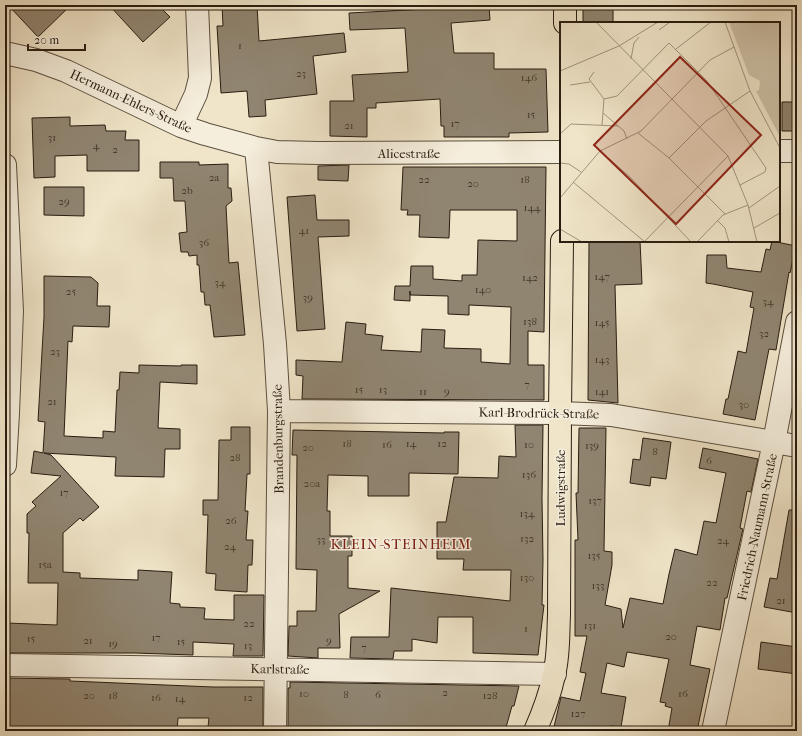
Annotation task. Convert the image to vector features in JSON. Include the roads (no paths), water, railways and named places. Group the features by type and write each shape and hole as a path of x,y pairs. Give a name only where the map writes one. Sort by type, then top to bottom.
{"main road":[{"path":"564,22 565,5"},
{"name":"Ludwigstraße","path":"535,731 548,698 555,674 559,615 562,242"}],"street":[{"path":"181,126 196,94 200,78 193,10"},
{"name":"Hermann-Ehlers-Straße","path":"5,53 36,60 66,71 181,126 256,148"},
{"name":"Alicestraße","path":"256,148 277,152 318,153 560,152"},
{"name":"Brandenburgstraße","path":"256,148 275,344 279,411 277,669 275,731"},
{"path":"780,151 797,151"},
{"path":"5,165 12,311 5,465"},
{"name":"Friedrich-Naumann-Straße","path":"713,731 774,442 797,322"},
{"name":"Karl-Brodrück-Straße","path":"279,411 560,413 619,415 797,446"},
{"name":"Karlstraße","path":"5,665 555,674"}],"district":[{"name":"KLEIN-STEINHEIM","path":"401,544"}]}
